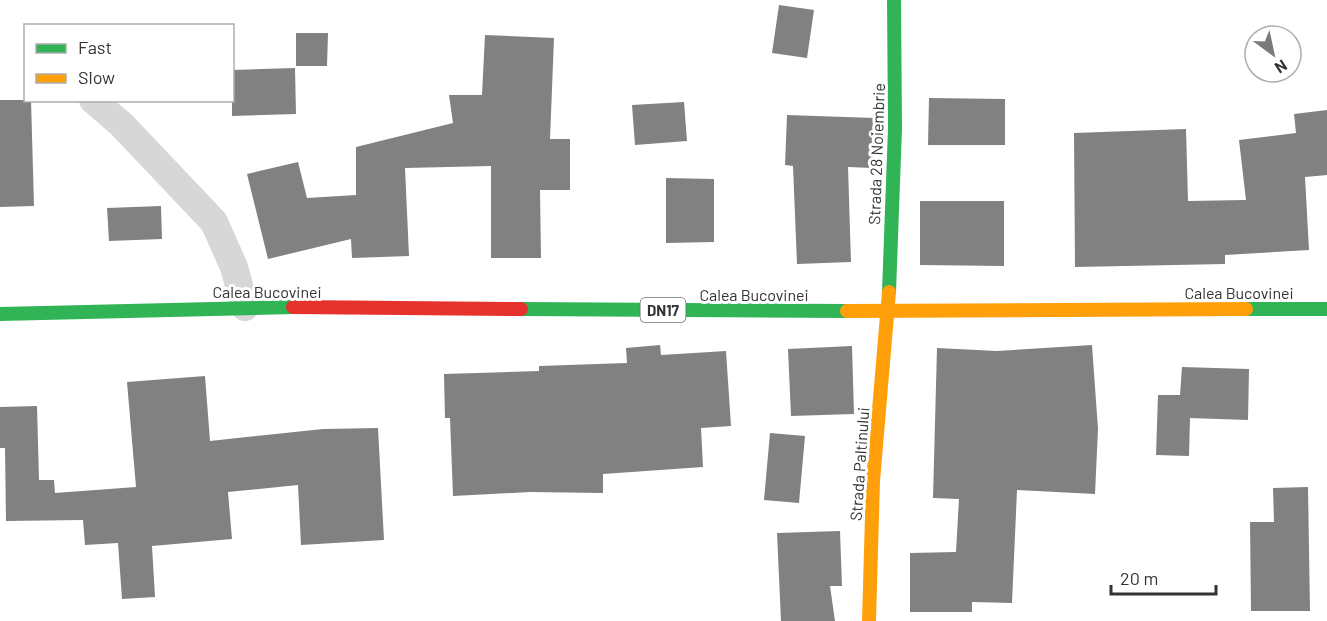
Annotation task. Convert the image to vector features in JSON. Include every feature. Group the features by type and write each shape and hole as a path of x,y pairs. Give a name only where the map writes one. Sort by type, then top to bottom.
{"main road":[{"name":"Strada 28 Noiembrie","path":"889,309 891,183 895,128 894,0"},
{"name":"Calea Bucovinei","path":"0,314 245,307 1327,309"},
{"name":"Strada Paltinului","path":"869,621 873,481 889,309"}],"street":[{"path":"95,102 122,125 214,222 234,267 245,307"}],"building":[{"path":"779,5 814,10 807,58 772,53"},
{"path":"296,33 328,33 327,66 296,66"},
{"path":"485,35 554,38 550,139 570,139 570,190 540,190 541,258 491,258 491,166 405,168 409,256 352,258 351,239 268,259 247,174 298,162 307,198 356,195 356,147 453,123 449,95 482,95"},
{"path":"295,68 296,114 232,116 234,70"},
{"path":"929,98 1005,99 1005,145 928,145"},
{"path":"0,100 24,100 24,102 31,102 34,206 0,207"},
{"path":"684,102 687,141 635,145 632,105"},
{"path":"1327,110 1327,175 1305,177 1309,250 1225,255 1225,264 1075,267 1074,133 1186,129 1188,201 1246,200 1239,140 1296,133 1294,114"},
{"path":"787,115 874,118 872,168 848,167 851,262 797,264 793,166 785,165"},
{"path":"666,178 714,179 714,242 666,243"},
{"path":"920,201 1004,201 1004,266 920,265"},
{"path":"161,206 162,239 109,241 107,208"},
{"path":"660,345 661,355 726,351 731,426 701,428 703,467 603,474 603,493 530,492 453,496 450,418 445,418 444,374 539,371 539,366 627,363 626,348"},
{"path":"1092,345 1098,429 1095,494 1017,490 1012,603 972,602 972,612 910,612 910,553 956,552 959,499 933,498 937,348 997,351"},
{"path":"852,346 854,414 791,416 788,349"},
{"path":"1182,367 1249,369 1248,420 1190,418 1189,456 1156,455 1158,395 1180,395"},
{"path":"205,376 210,441 323,429 378,428 384,540 301,545 298,485 228,492 232,539 152,546 155,597 122,599 118,543 85,545 83,520 6,521 5,448 0,448 0,407 37,406 39,480 54,480 55,493 136,487 127,382"},
{"path":"770,433 805,436 799,503 764,500"},
{"path":"1308,487 1310,611 1251,611 1250,522 1274,522 1273,488"},
{"path":"840,531 842,586 830,586 835,621 781,621 777,533"}],"traffic: fast":[{"path":"889,292 895,128 894,0"},
{"path":"0,314 293,307"},
{"path":"521,309 847,311"},
{"path":"1246,309 1327,309"}],"traffic: slow":[{"path":"869,621 873,481 889,292"},
{"path":"847,311 1246,309"}],"traffic: jam":[{"path":"293,307 521,309"}]}
